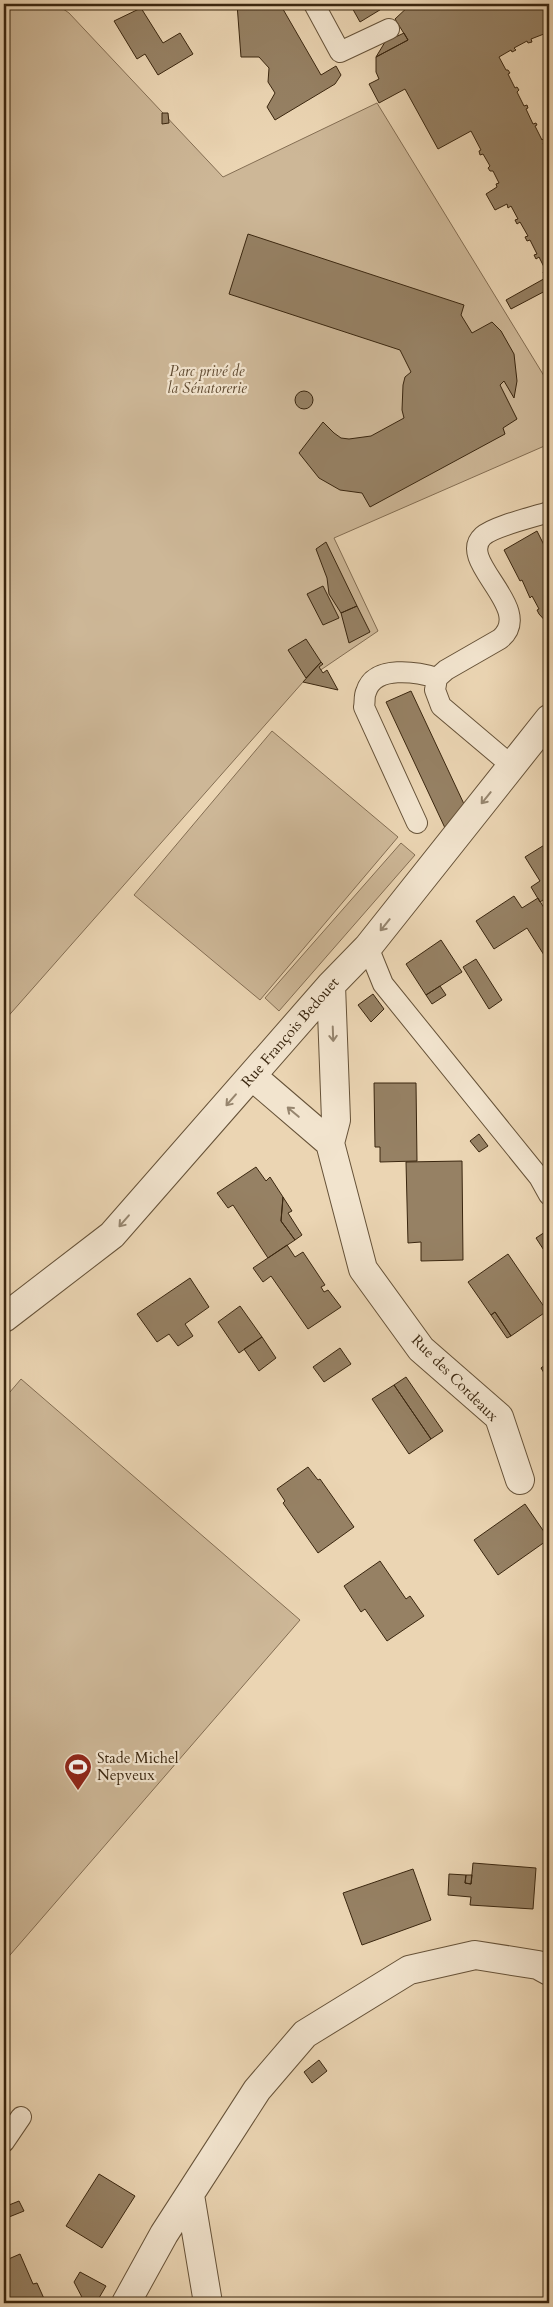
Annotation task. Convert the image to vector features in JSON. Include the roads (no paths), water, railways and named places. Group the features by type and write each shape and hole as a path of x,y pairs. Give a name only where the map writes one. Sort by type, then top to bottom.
{"street":[{"name":"Rue François Bedouet","path":"4,1318 112,1235 331,985 368,947 549,719"},
{"name":"Rue des Cordeaux","path":"331,985 336,1120 330,1143 363,1269 421,1349 499,1417 520,1480"},
{"path":"252,1076 330,1143"},
{"path":"126,2303 164,2234 257,2090 305,2034 409,1970 475,1955 538,1965 549,1971"},
{"path":"190,2195 208,2303"}],"lane":[{"path":"314,4 340,52 389,29"},
{"path":"512,766 441,706 435,690 437,678 446,670 500,639 507,633 511,625 508,609 478,554 478,543 484,535 496,529 549,512"},
{"path":"417,823 364,708 366,690 375,679 394,672 420,673 437,678"},
{"path":"368,947 383,984 539,1177 549,1194"},
{"path":"4,2142 21,2117"}],"place":[{"name":"Stade Michel Nepveux","path":"78,1791"}],"park label":[{"name":"Parc privé de la Sénatorerie","path":"207,380"}]}
